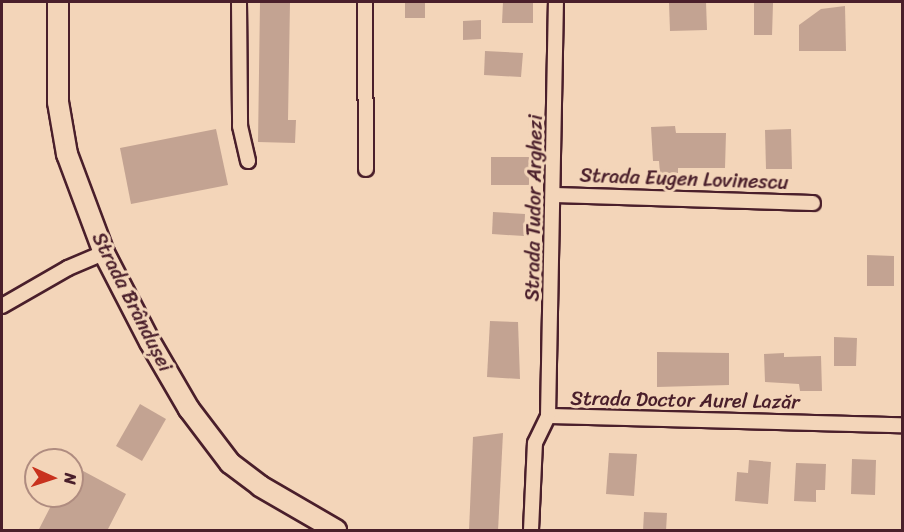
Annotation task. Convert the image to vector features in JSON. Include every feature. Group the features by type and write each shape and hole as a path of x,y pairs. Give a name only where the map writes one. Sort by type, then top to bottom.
{"main road":[{"name":"Strada Brândușei","path":"58,2 58,102 67,154 104,254 150,342 213,444 260,486 336,531"}],"street":[{"path":"239,2 240,126 248,161"},
{"path":"365,2 366,169"},
{"name":"Strada Tudor Arghezi","path":"548,416 556,2"},
{"name":"Strada Eugen Lovinescu","path":"554,195 813,203"},
{"path":"2,306 68,268 104,254"},
{"name":"Strada Doctor Aurel Lazăr","path":"531,531 535,443 548,416 903,425"}],"building":[{"path":"260,2 290,2 288,120 296,120 295,143 258,142"},
{"path":"405,2 425,2 425,18 405,18"},
{"path":"503,2 533,2 533,23 502,23"},
{"path":"706,2 707,30 670,31 669,3"},
{"path":"754,3 773,3 772,35 754,35"},
{"path":"845,6 846,51 799,51 799,25 821,9"},
{"path":"481,20 481,39 463,40 463,21"},
{"path":"485,51 523,53 521,77 484,75"},
{"path":"675,126 676,133 726,133 725,168 678,168 678,173 660,174 659,161 653,161 651,127"},
{"path":"216,129 228,185 131,204 120,148"},
{"path":"791,129 792,169 766,169 765,130"},
{"path":"491,157 529,157 529,185 491,185"},
{"path":"493,212 525,214 524,236 492,234"},
{"path":"867,255 894,256 894,286 867,286"},
{"path":"490,321 518,322 520,379 487,377"},
{"path":"834,337 857,338 856,366 834,366"},
{"path":"657,352 729,353 729,385 657,387"},
{"path":"784,353 784,357 821,356 822,391 800,391 799,384 765,382 764,354"},
{"path":"140,404 166,419 142,461 116,446"},
{"path":"503,433 498,531 469,531 473,437"},
{"path":"609,453 637,454 634,496 606,494"},
{"path":"852,459 876,460 875,495 851,494"},
{"path":"749,460 771,462 768,504 735,501 737,472 748,473"},
{"path":"796,463 826,464 825,490 816,490 816,502 794,501"},
{"path":"84,471 126,494 107,531 38,531 50,508 84,508"},
{"path":"644,512 667,513 666,531 643,531"}]}
